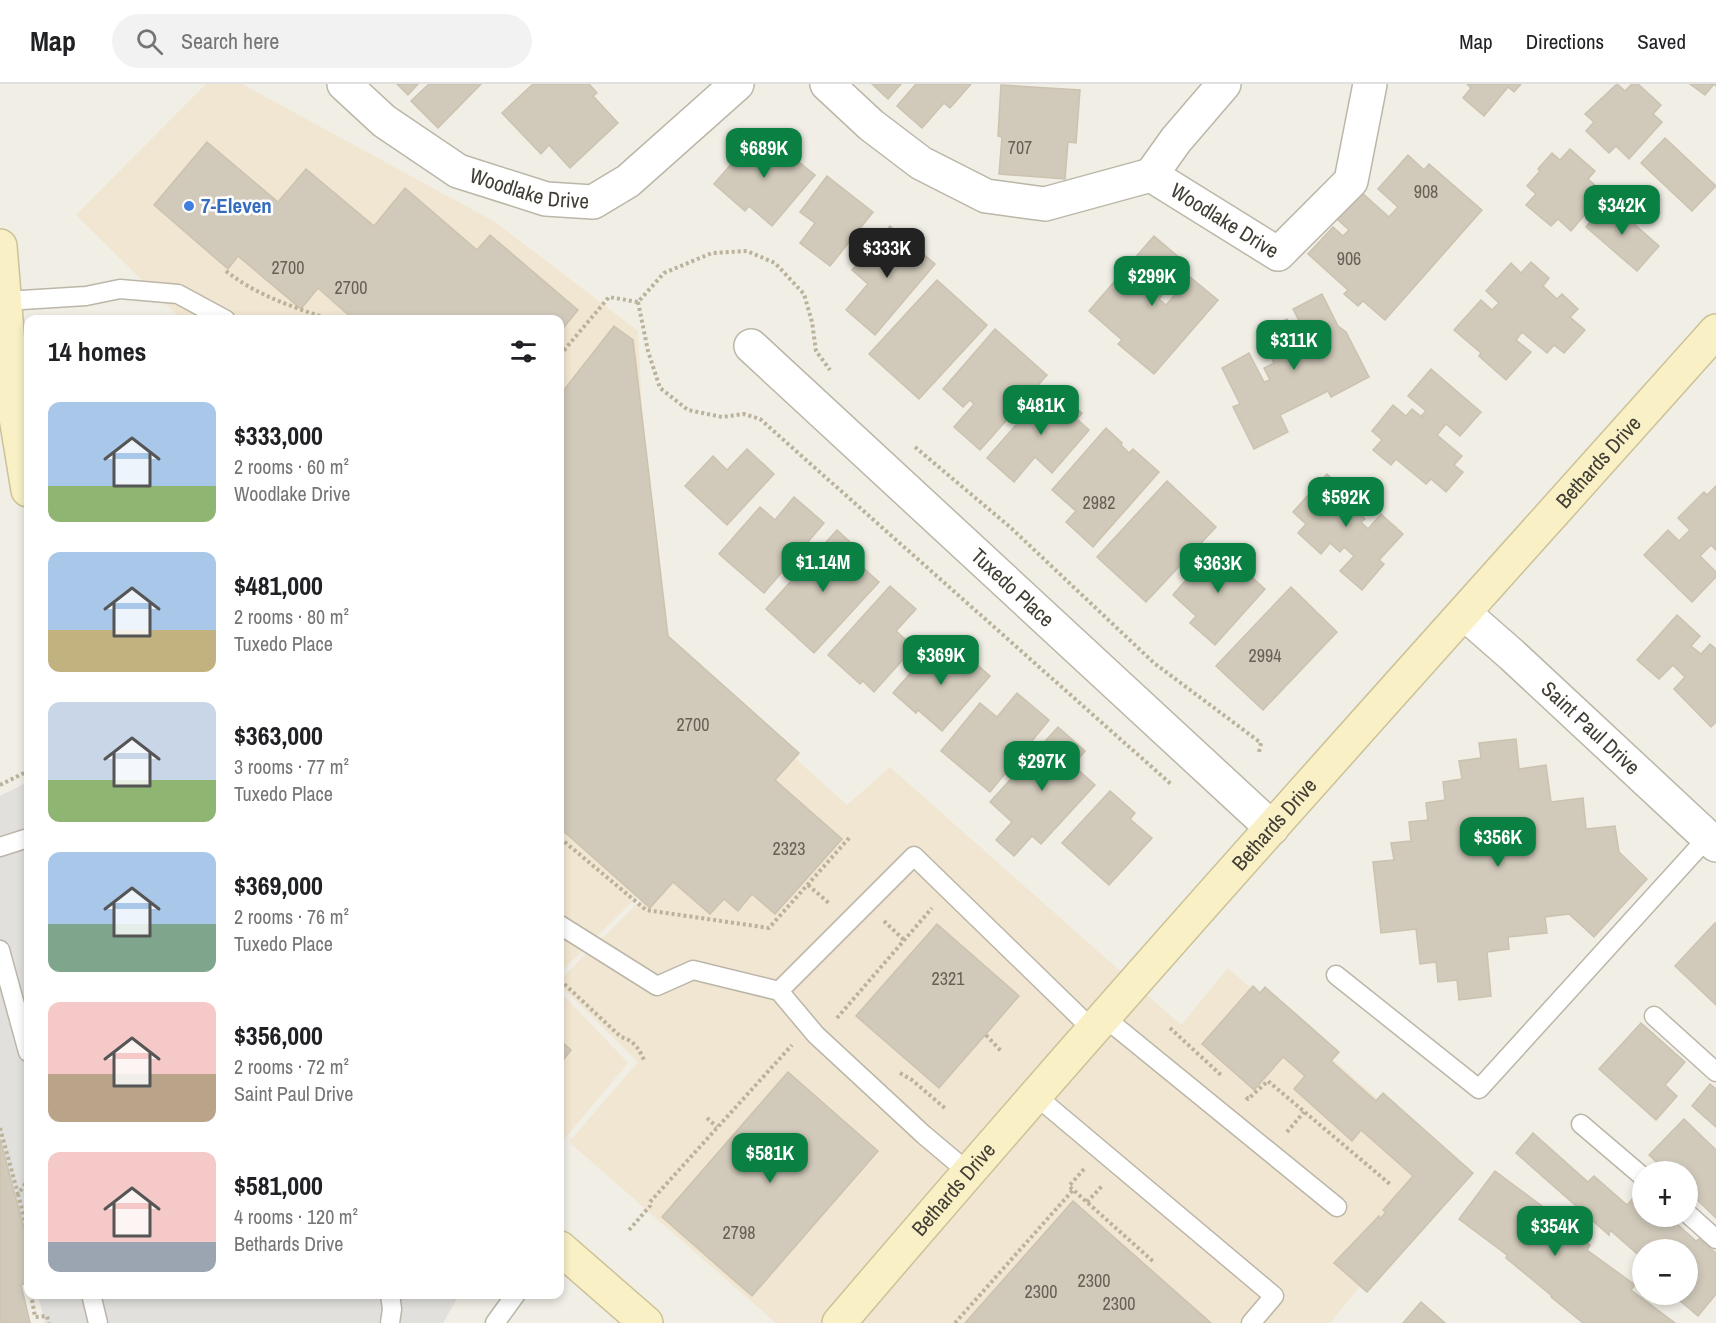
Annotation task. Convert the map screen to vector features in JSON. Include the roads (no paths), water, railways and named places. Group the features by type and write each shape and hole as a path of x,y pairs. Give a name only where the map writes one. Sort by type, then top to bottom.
{"street":[{"name":"Woodlake Drive","path":"344,84 384,121 458,171 546,200 593,202 628,181 737,84"},
{"name":"Woodlake Drive","path":"827,84 871,125 921,163 986,196 1045,204 1151,175 1176,140 1224,84"},
{"name":"Woodlake Drive","path":"1151,175 1278,254 1351,181 1370,84"},
{"path":"0,246 6,301 6,394 24,473"},
{"name":"Bethards Drive","path":"839,1323 1035,1095 1716,331"},
{"name":"Tuxedo Place","path":"751,346 1272,828"},
{"name":"Saint Paul Drive","path":"1464,613 1712,841"},
{"path":"564,1251 646,1323"}],"lane":[{"path":"6,301 86,296 120,290 178,294 217,315"},
{"path":"0,847 24,839"},
{"path":"1336,975 1479,1089 1712,841"},
{"path":"779,991 914,856 948,890 1099,1024 1337,1207"},
{"path":"564,927 657,986 693,970 779,991 816,1035 924,1135 968,1172"},
{"path":"0,950 24,1037"},
{"path":"1654,1016 1716,1072"},
{"path":"1035,1095 1274,1296 1251,1323"},
{"path":"1581,1124 1632,1167"},
{"path":"1698,1223 1716,1239"},
{"path":"92,1299 98,1323"},
{"path":"390,1323 391,1299"},
{"path":"495,1323 512,1299"}],"place":[{"name":"7-Eleven","path":"189,206"}]}
